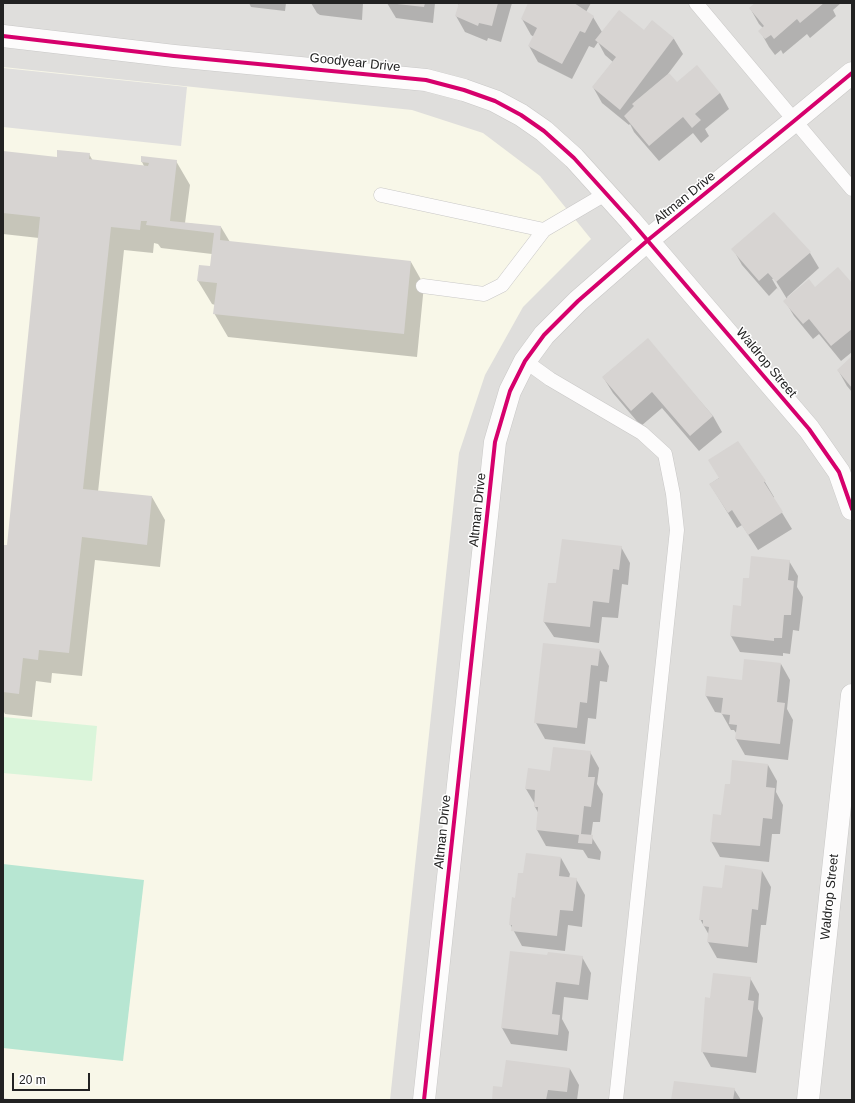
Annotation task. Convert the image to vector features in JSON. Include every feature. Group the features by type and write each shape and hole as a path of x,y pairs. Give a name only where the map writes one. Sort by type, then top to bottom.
{"street":[{"name":"Goodyear Drive","path":"3,36 174,56 426,80 464,90 495,101 521,115 544,131 574,158 648,240"},
{"name":"Altman Drive","path":"424,1100 495,442 510,391 525,362 544,335 578,301 648,240 794,122 852,72"},
{"name":"Waldrop Street","path":"648,240 809,429 839,472 852,509"},
{"name":"Waldrop Street","path":"808,1100 852,695"}],"lane":[{"path":"696,3 794,122 852,189"},
{"path":"423,286 484,294 502,285 544,230 607,193"},
{"path":"381,195 544,230"},
{"path":"525,362 550,379 642,433 666,454 674,494 677,530 616,1100"}],"shaded area":[{"path":"3,3 852,3 852,1100 3,1100"},
{"path":"3,67 412,110 483,133 540,176 591,239 523,307 485,375 459,453 390,1100 18,1100 3,1098"},
{"path":"3,68 187,87 181,146 3,127"}],"green space":[{"path":"3,717 97,726 92,781 3,773"},
{"path":"3,864 144,880 123,1061 3,1048"}],"building":[{"path":"397,3 425,3 424,7"},
{"path":"459,3 498,3 492,26 479,23 478,26 455,16"},
{"path":"528,3 574,3 594,16 585,33 580,31 562,64 528,46 537,28 521,19"},
{"path":"755,3 824,3 800,23 797,19 774,39 771,35 765,39 758,31 764,26 749,8"},
{"path":"619,10 644,30 652,20 674,38 620,110 592,87 616,57 595,40"},
{"path":"697,65 720,93 695,114 701,120 692,128 683,117 649,146 624,116 634,106 632,104 669,73 677,82"},
{"path":"57,150 90,153 89,159 148,166 149,163 141,162 141,156 177,160 170,221 221,226 220,240 411,261 404,334 213,314 217,283 197,281 199,265 210,266 214,233 146,225 147,221 141,221 140,230 111,227 83,489 152,496 147,545 82,537 69,653 39,650 38,660 23,658 19,694 3,692 3,545 7,545 40,217 3,213 3,151 57,157"},
{"path":"774,212 811,252 776,282 768,273 759,281 731,249"},
{"path":"838,267 852,283 852,329 831,346 809,319 803,324 783,301 809,279 815,287"},
{"path":"648,338 713,416 690,436 652,392 631,411 602,377"},
{"path":"852,356 852,388 837,370"},
{"path":"738,441 766,481 764,482 783,512 748,535 732,510 728,513 709,484 719,478 708,460"},
{"path":"562,539 622,546 619,570 613,569 609,603 593,601 590,627 543,622 548,583 556,583"},
{"path":"751,556 790,560 788,580 794,581 791,615 784,615 782,638 774,638 774,641 730,636 733,605 741,606 743,578 749,578"},
{"path":"543,643 600,649 598,666 591,665 587,703 580,702 577,728 534,723"},
{"path":"744,659 781,663 777,702 785,703 780,744 735,739 737,725 729,724 730,715 721,714 723,698 705,696 707,676 742,680"},
{"path":"553,747 591,751 588,777 595,777 591,807 584,806 581,834 593,835 592,844 578,843 579,835 536,830 538,807 534,807 535,790 525,789 528,768 550,771"},
{"path":"732,760 768,764 766,787 775,788 772,819 763,818 760,846 710,842 713,814 721,815 725,784 730,784"},
{"path":"526,853 561,857 559,876 577,878 573,911 560,910 557,936 511,931 512,925 509,925 512,897 515,898 518,873 523,873"},
{"path":"725,865 762,870 758,910 752,909 748,947 707,942 709,927 703,926 703,920 699,920 703,886 722,888"},
{"path":"510,951 547,955 548,952 583,956 579,985 556,982 552,1014 560,1015 558,1035 501,1028"},
{"path":"713,973 751,977 748,1000 754,1001 747,1057 701,1052 705,997 710,998"},
{"path":"506,1060 570,1068 567,1092 548,1090 546,1100 492,1100 493,1086 502,1087"},
{"path":"674,1081 735,1088 733,1100 671,1100"}],"cycle path":[{"path":"3,36 174,56 426,80 464,90 495,101 521,115 544,131 574,158 630,220 809,429 839,472 852,509"},
{"path":"424,1100 495,442 510,391 525,361 544,335 578,301 648,240 852,73"}]}
